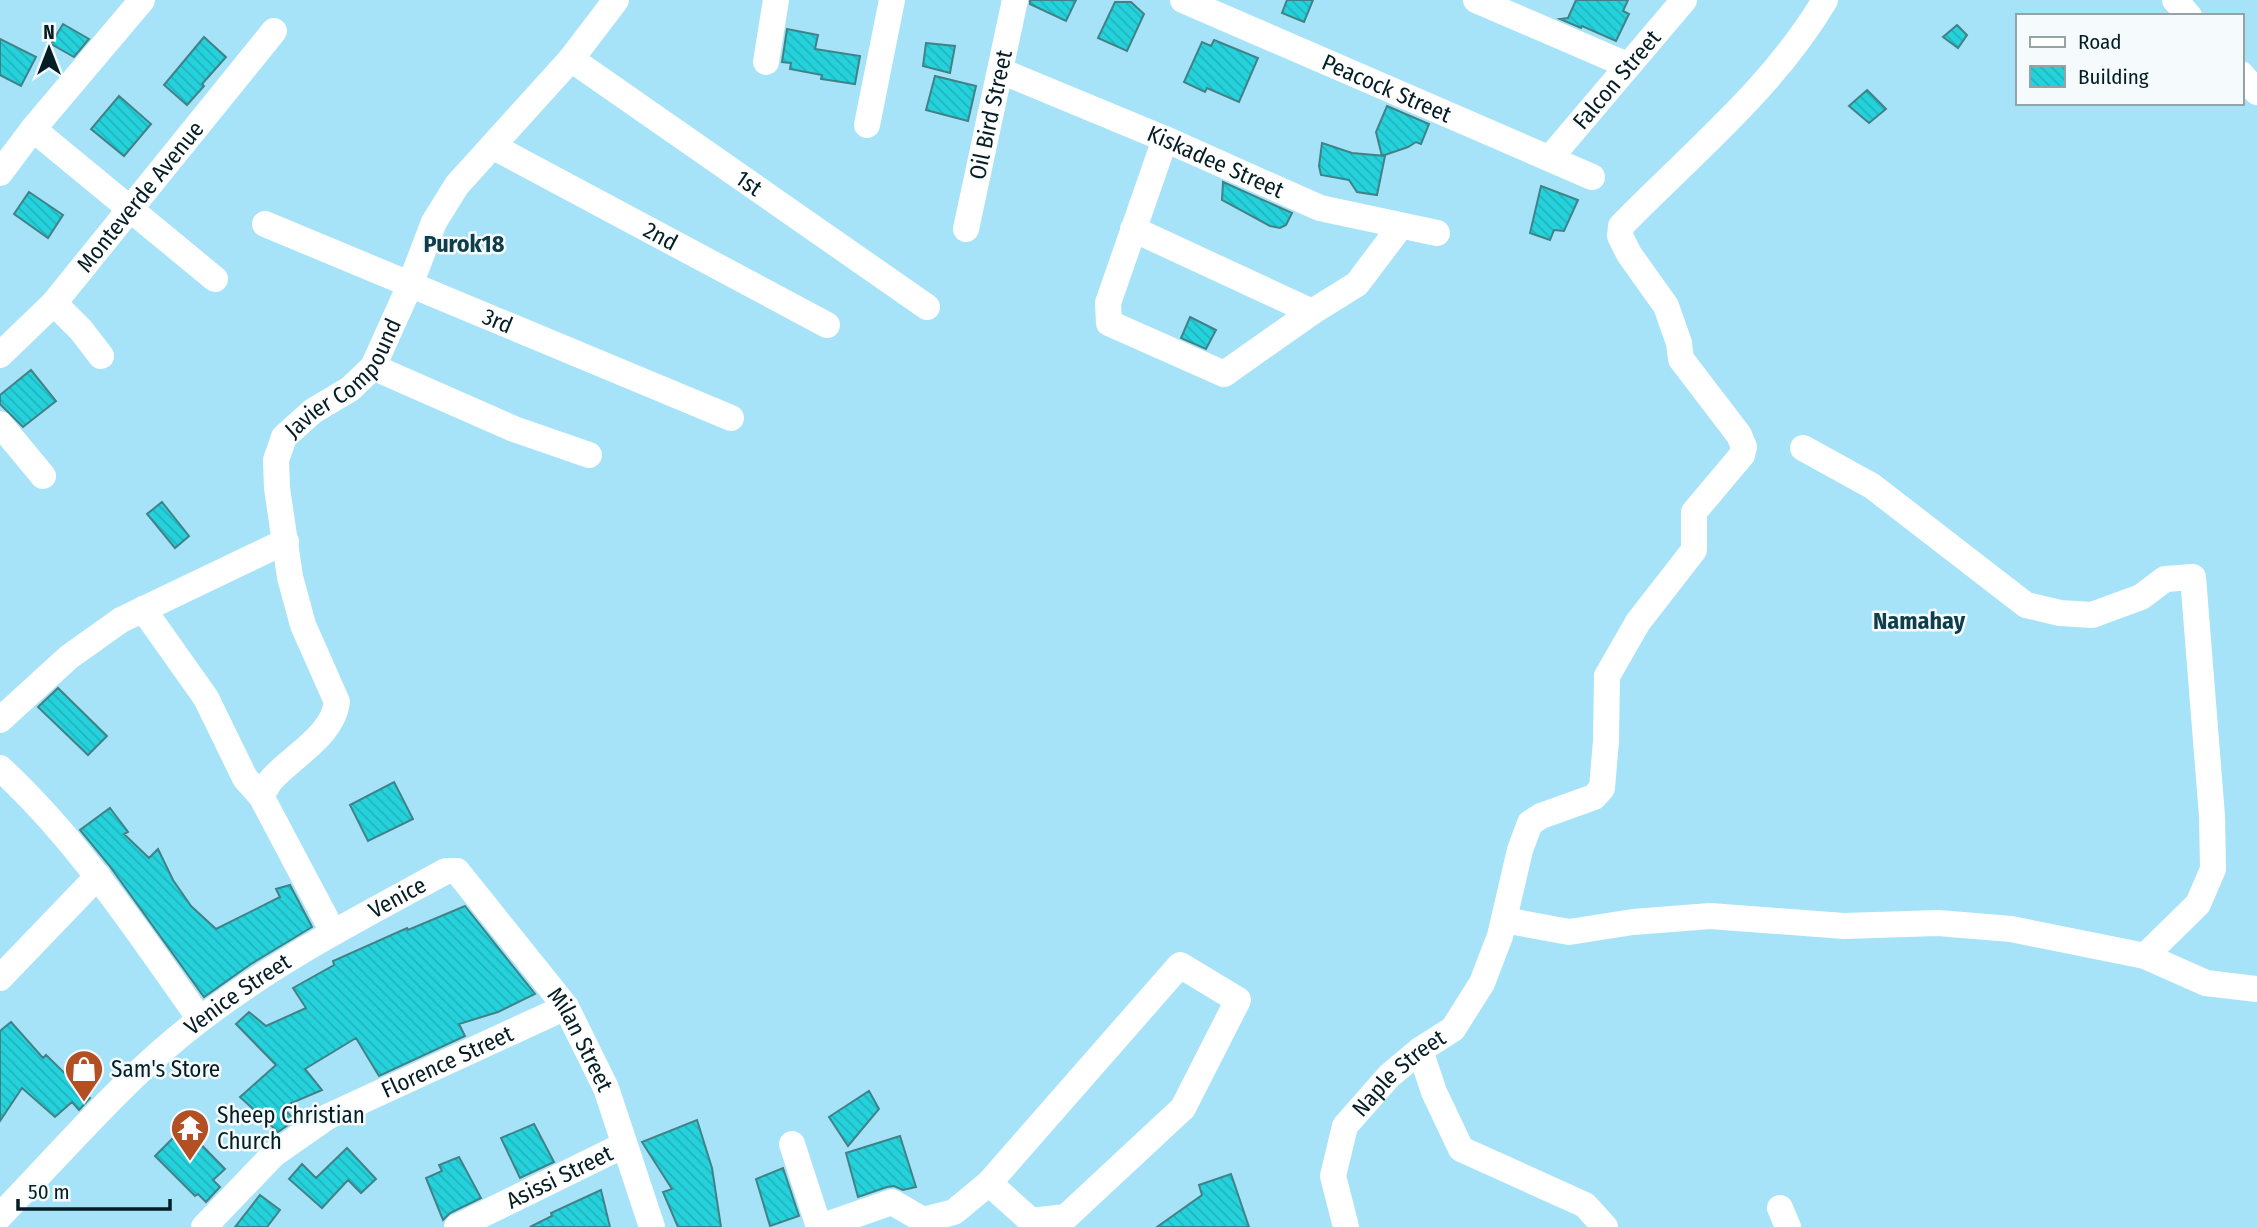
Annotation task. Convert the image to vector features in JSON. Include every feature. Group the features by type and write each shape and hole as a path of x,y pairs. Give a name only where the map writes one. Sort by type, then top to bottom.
{"street":[{"path":"0,173 33,129 142,0"},
{"name":"Javier Compound","path":"261,796 273,778 297,757 336,715 337,702 303,625 290,577 277,488 276,460 284,437 313,411 350,389 373,367 410,285 434,222 457,185 571,59 616,0"},
{"path":"766,62 776,0"},
{"path":"867,125 892,0"},
{"name":"Oil Bird Street","path":"965,229 1015,0"},
{"name":"Peacock Street","path":"1184,0 1592,177"},
{"path":"1476,0 1628,65"},
{"name":"Falcon Street","path":"1550,158 1684,0"},
{"name":"Naple Street","path":"1346,1227 1333,1176 1345,1126 1389,1076 1420,1050 1453,1029 1482,983 1493,960 1520,850 1530,823 1541,816 1594,797 1602,788 1607,676 1638,622 1694,550 1694,512 1742,455 1744,447 1739,435 1681,359 1679,343 1665,306 1629,254 1620,236 1621,226 1736,114 1804,36 1825,0"},
{"path":"2175,0 2187,14"},
{"name":"Monteverde Avenue","path":"0,355 54,303 274,31"},
{"name":"1st","path":"571,59 927,307"},
{"name":"Kiskadee Street","path":"1001,71 1165,139 1320,208 1437,233"},
{"path":"2243,76 2257,92"},
{"path":"33,129 215,279"},
{"path":"1165,139 1108,303 1109,323 1224,374 1357,284 1400,226"},
{"name":"2nd","path":"494,147 827,325"},
{"name":"3rd","path":"265,224 731,418"},
{"path":"1133,229 1312,312"},
{"path":"54,303 102,356"},
{"path":"373,367 514,429 589,455"},
{"path":"0,424 43,477"},
{"path":"1803,447 1872,486 2026,605 2060,613 2092,615 2141,597 2165,579 2193,577 2212,816 2213,869 2197,904 2145,956"},
{"path":"0,720 69,657 121,620 286,541"},
{"path":"144,609 206,698 244,778 261,796 333,932"},
{"path":"0,768 36,802 97,876 200,1019"},
{"name":"Venice","path":"333,932 446,871 457,871 463,877"},
{"path":"0,978 97,876"},
{"name":"Milan Street","path":"463,877 565,1007 606,1088 652,1227"},
{"path":"1504,920 1569,932 1633,922 1710,916 1844,926 1938,923 2011,929 2145,956 2206,983 2257,989"},
{"name":"Venice Street","path":"0,1216 152,1060 200,1019 263,974 333,932"},
{"path":"792,1144 820,1227 892,1202 923,1220 954,1212 989,1183 1180,965 1238,1000 1184,1108 1066,1217 1031,1222 989,1183"},
{"name":"Florence Street","path":"204,1227 274,1154 327,1117 565,1007"},
{"path":"1420,1050 1434,1092 1461,1149 1585,1205 1605,1227"},
{"name":"Asissi Street","path":"457,1227 624,1145"}],"building":[{"path":"1030,0 1076,0 1066,21 1030,4"},
{"path":"1287,0 1313,0 1304,22 1282,13"},
{"path":"1576,0 1628,0 1623,11 1629,14 1616,41 1560,19 1568,18"},
{"path":"1115,2 1131,2 1144,14 1127,51 1098,38"},
{"path":"63,24 89,39 74,57 51,44"},
{"path":"1957,25 1967,35 1958,48 1943,37"},
{"path":"787,29 818,35 815,49 860,56 855,84 821,79 822,75 790,69 791,63 782,62"},
{"path":"204,37 226,57 187,105 164,85"},
{"path":"0,39 36,57 21,86 0,75"},
{"path":"1214,40 1258,58 1239,102 1207,88 1205,92 1184,82 1202,42 1211,46"},
{"path":"926,43 955,46 950,73 923,66"},
{"path":"935,76 976,86 968,121 926,110"},
{"path":"1867,90 1886,109 1869,123 1849,106"},
{"path":"119,96 151,124 124,156 91,129"},
{"path":"1387,106 1429,124 1421,144 1416,142 1382,156 1376,132"},
{"path":"1322,143 1352,153 1385,156 1377,195 1357,192 1349,180 1321,175 1319,166"},
{"path":"1223,182 1292,213 1286,225 1280,228 1270,226 1222,200"},
{"path":"1541,186 1578,200 1564,231 1554,230 1550,240 1530,233"},
{"path":"29,192 63,215 48,238 14,214"},
{"path":"1190,317 1216,330 1206,349 1181,338"},
{"path":"31,370 56,401 23,427 0,404 0,395"},
{"path":"162,502 189,536 175,548 147,514"},
{"path":"58,688 107,736 88,755 38,707"},
{"path":"394,782 413,819 368,841 350,805"},
{"path":"110,808 128,832 124,834 149,858 158,849 173,880 191,906 216,929 280,897 276,889 290,885 312,927 251,964 204,997 109,865 80,830"},
{"path":"465,906 535,994 498,1012 459,1024 465,1036 379,1076 356,1038 305,1069 322,1090 282,1107 295,1120 278,1132 240,1097 276,1065 236,1024 249,1012 266,1026 306,1008 293,988 334,965 333,961"},
{"path":"11,1022 43,1058 46,1055 90,1098 79,1110 72,1102 55,1117 22,1088 0,1121 0,1031"},
{"path":"869,1091 879,1109 848,1146 829,1117"},
{"path":"697,1120 712,1168 721,1227 678,1227 663,1192 672,1189 642,1142"},
{"path":"534,1124 554,1162 520,1178 501,1138"},
{"name":"Sheep Christian Church","path":"184,1127 225,1169 213,1180 220,1187 206,1202 198,1194 195,1196 155,1156"},
{"path":"900,1136 916,1187 903,1190 894,1186 887,1187 858,1197 846,1153"},
{"path":"347,1148 376,1179 361,1193 348,1180 322,1208 289,1179 302,1164 316,1178"},
{"path":"459,1157 481,1198 450,1213 443,1220 426,1178 442,1171 439,1165"},
{"path":"783,1168 799,1216 770,1226 756,1179"},
{"path":"1231,1174 1249,1227 1157,1227 1202,1195 1199,1185"},
{"path":"601,1190 610,1227 530,1227 552,1216 551,1213"},
{"path":"260,1195 280,1210 267,1227 235,1227"}],"place":[{"name":"Sam's Store","path":"84,1103"},
{"name":"Sheep Christian Church","path":"190,1162"}],"district":[{"name":"Purok18","path":"464,244"},
{"name":"Namahay","path":"1919,621"}]}
